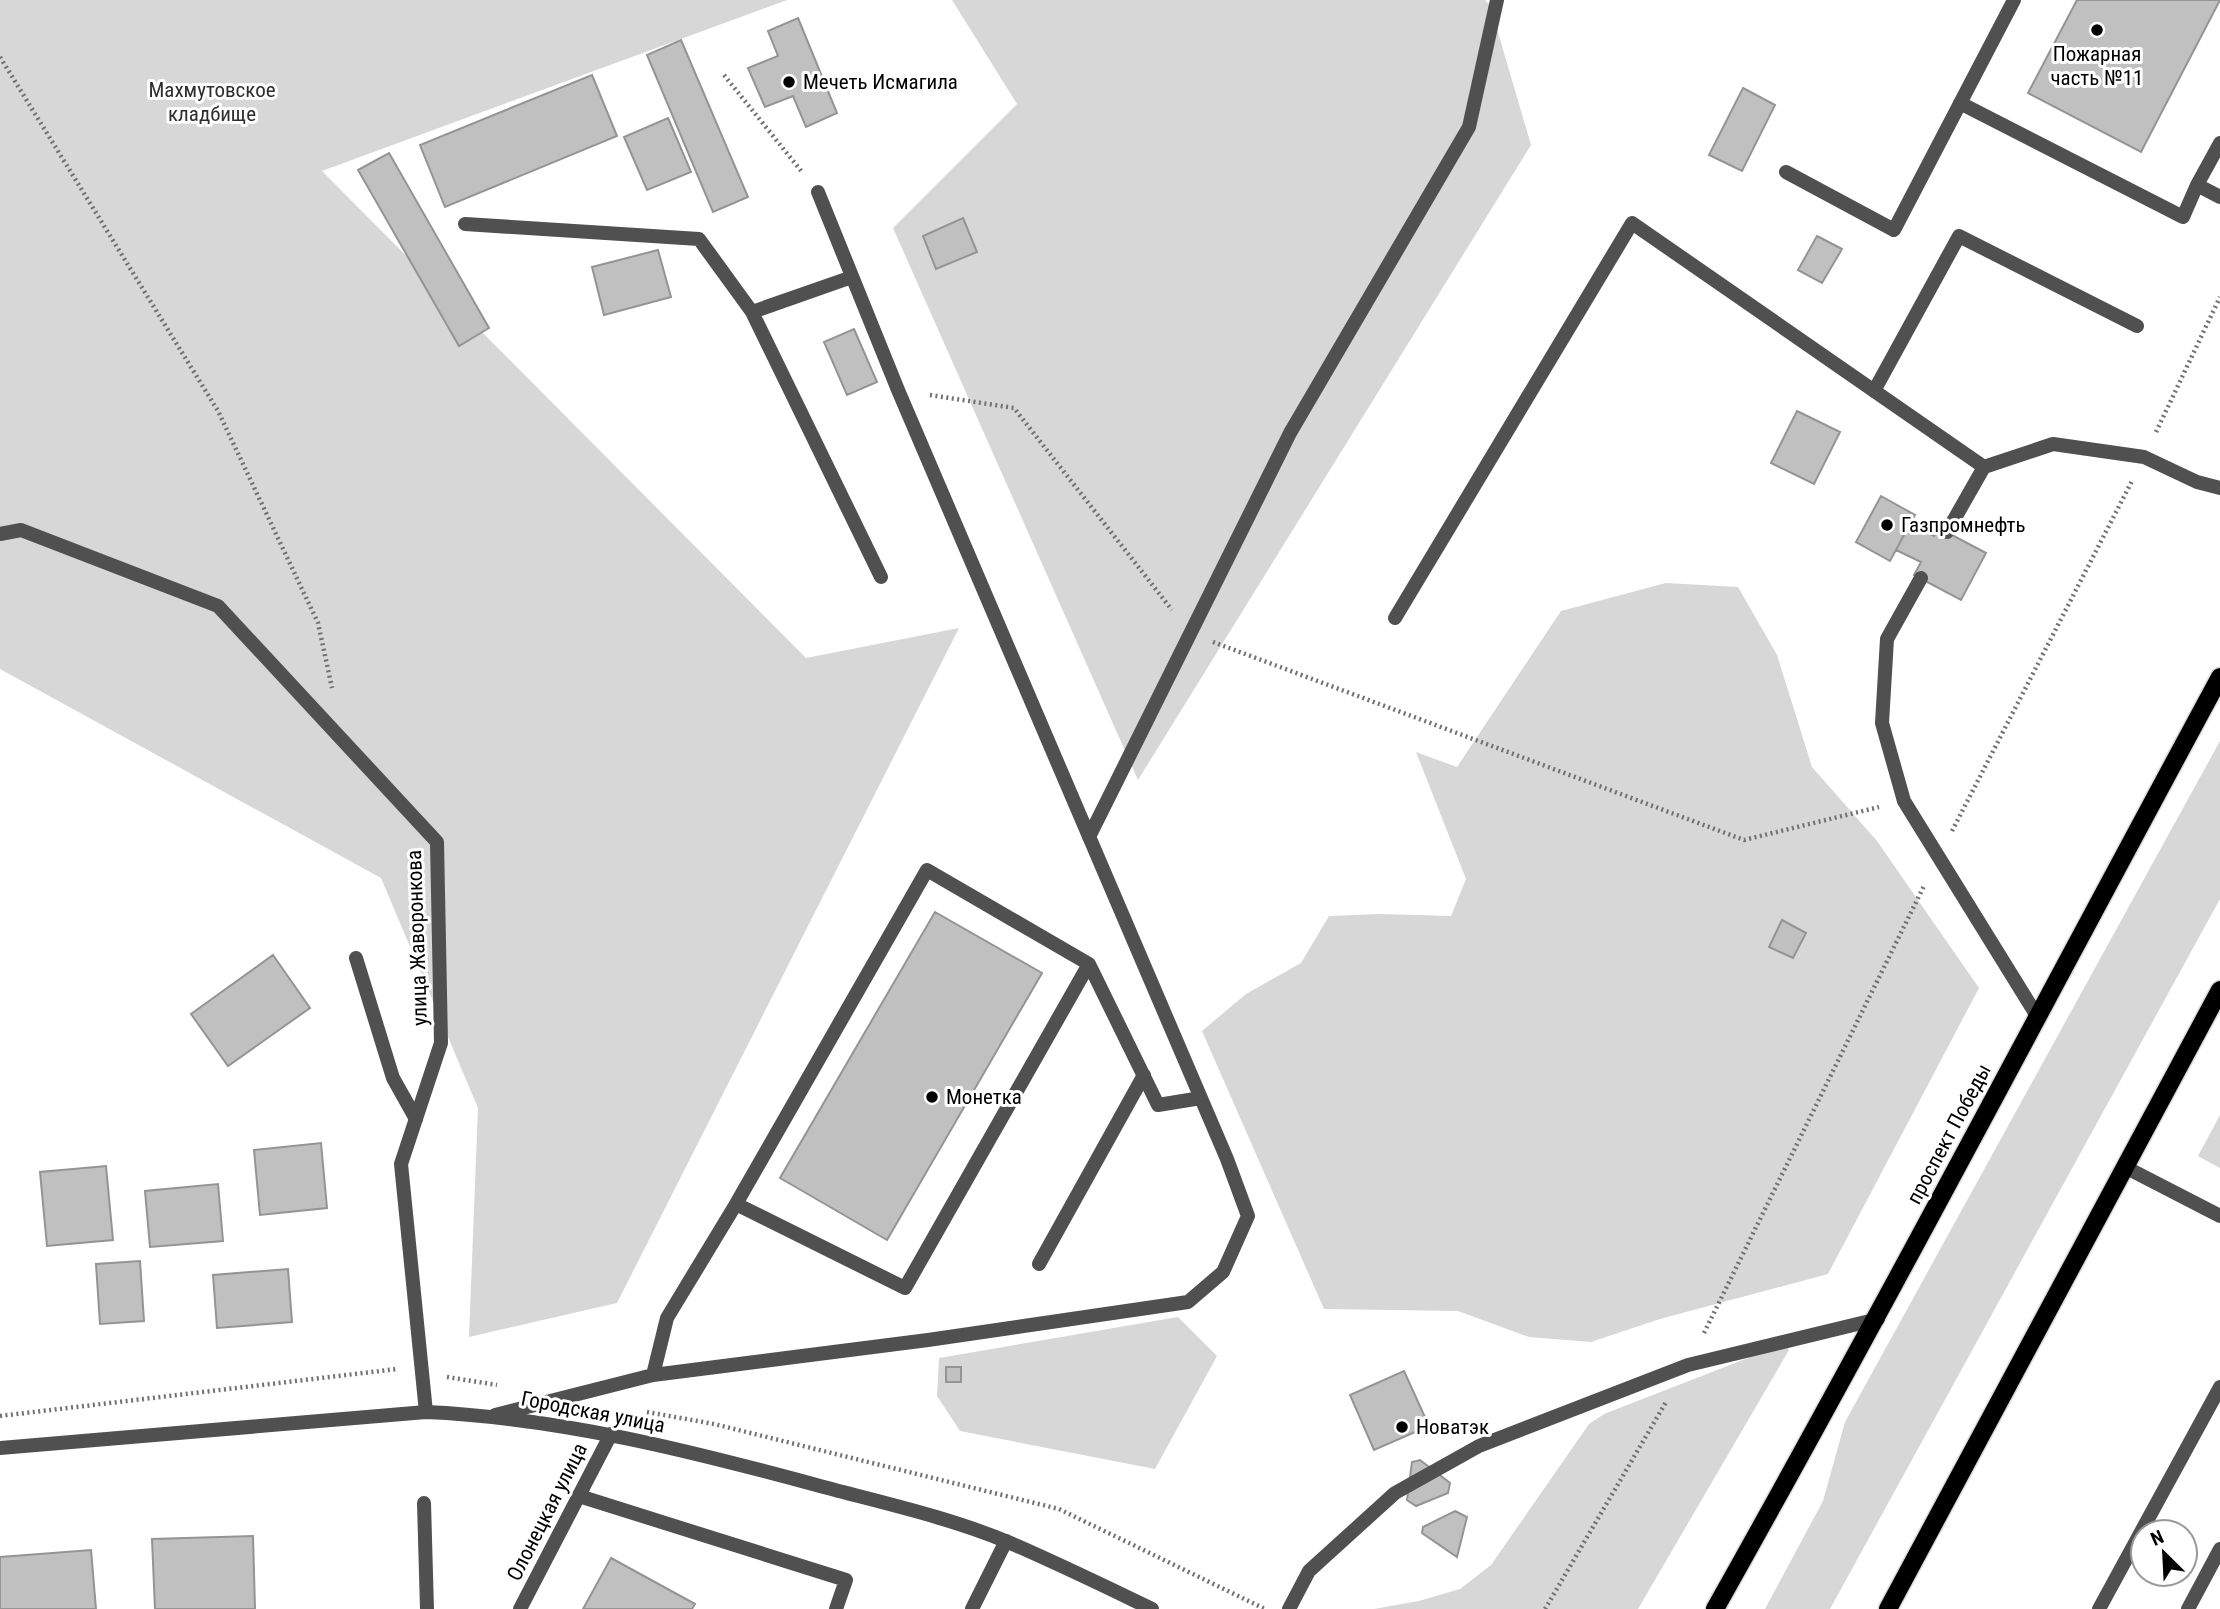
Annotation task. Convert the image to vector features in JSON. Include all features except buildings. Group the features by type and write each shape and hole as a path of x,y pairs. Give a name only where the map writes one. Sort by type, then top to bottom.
{"main road":[{"name":"проспект Победы","path":"1715,1609 1878,1318 2036,1016 2220,677"},
{"path":"1888,1609 2220,990"}],"street":[{"path":"1089,837 1290,433 1469,127 1497,0"},
{"path":"1786,172 1894,230 2014,0"},
{"path":"1960,103 2183,217 2220,143"},
{"path":"2197,185 2220,197"},
{"path":"495,1415 653,1375 928,1340 1188,1302 1223,1272 1248,1216 1201,1098 898,390 818,192"},
{"path":"1395,618 1632,223 1984,467"},
{"path":"465,224 699,239 752,312 881,578"},
{"path":"1874,391 1959,236 2137,326"},
{"path":"752,312 852,277"},
{"path":"1947,532 1984,467 2053,444 2144,457 2197,482 2220,488"},
{"name":"улица Жаворонкова","path":"0,534 21,530 218,606 438,842 441,1043 401,1164 426,1412"},
{"path":"1921,579 1887,639 1882,723 1903,801 2036,1016"},
{"path":"653,1375 667,1318 736,1204 927,870 1089,964 1158,1105 1201,1098"},
{"path":"356,958 393,1078 416,1119"},
{"path":"736,1204 905,1287 1089,964"},
{"path":"1039,1264 1144,1075"},
{"path":"2125,1167 2220,1216"},
{"path":"1289,1609 1309,1571 1395,1493 1479,1446 1688,1365 1878,1318"},
{"path":"2099,1609 2220,1387"},
{"name":"Городская улица","path":"0,1448 426,1412 495,1415 611,1434 732,1462 921,1513 1006,1541 1152,1609"},
{"name":"Олонецкая улица","path":"520,1609 611,1434"},
{"path":"579,1496 846,1580 836,1609"},
{"path":"424,1503 427,1609"},
{"path":"972,1609 1006,1541"},
{"path":"2188,1609 2220,1549"}],"path":[{"path":"0,57 218,411 318,623 343,740"},
{"path":"723,75 818,192"},
{"path":"1545,1609 1688,1365 1938,859 2144,457 2220,297"},
{"path":"898,390 1014,408 1189,633 1744,840 1903,801"}],"green space":[{"name":"Махмутовское кладбище","path":"0,0 787,0 322,171 806,658 959,628 617,1303 469,1337 478,1108 381,878 0,669"},
{"path":"952,0 1485,0 1490,5 1531,145 1138,780 893,228 1017,104"},
{"path":"1666,583 1738,587 1777,655 1812,767 1877,841 1979,988 1828,1274 1660,1319 1591,1342 1529,1337 1458,1311 1324,1309 1202,1031 1246,994 1301,963 1329,916 1451,916 1466,879 1416,752 1457,767 1561,611"},
{"path":"2220,741 2220,899 1830,1609 1765,1609 1823,1501 1845,1422"},
{"path":"2220,1115 2220,1168 2198,1156"},
{"path":"1178,1317 1217,1356 1155,1469 960,1431 937,1396 939,1358"},
{"path":"1784,1344 1789,1350 1638,1609 1374,1609 1419,1601 1460,1589 1491,1565 1589,1424 1604,1414"}],"place":[{"name":"Пожарная часть №11","path":"2097,30"},
{"name":"Мечеть Исмагила","path":"789,82"},
{"name":"Газпромнефть","path":"1887,525"},
{"name":"Монетка","path":"932,1097"},
{"name":"Новатэк","path":"1402,1427"}]}
